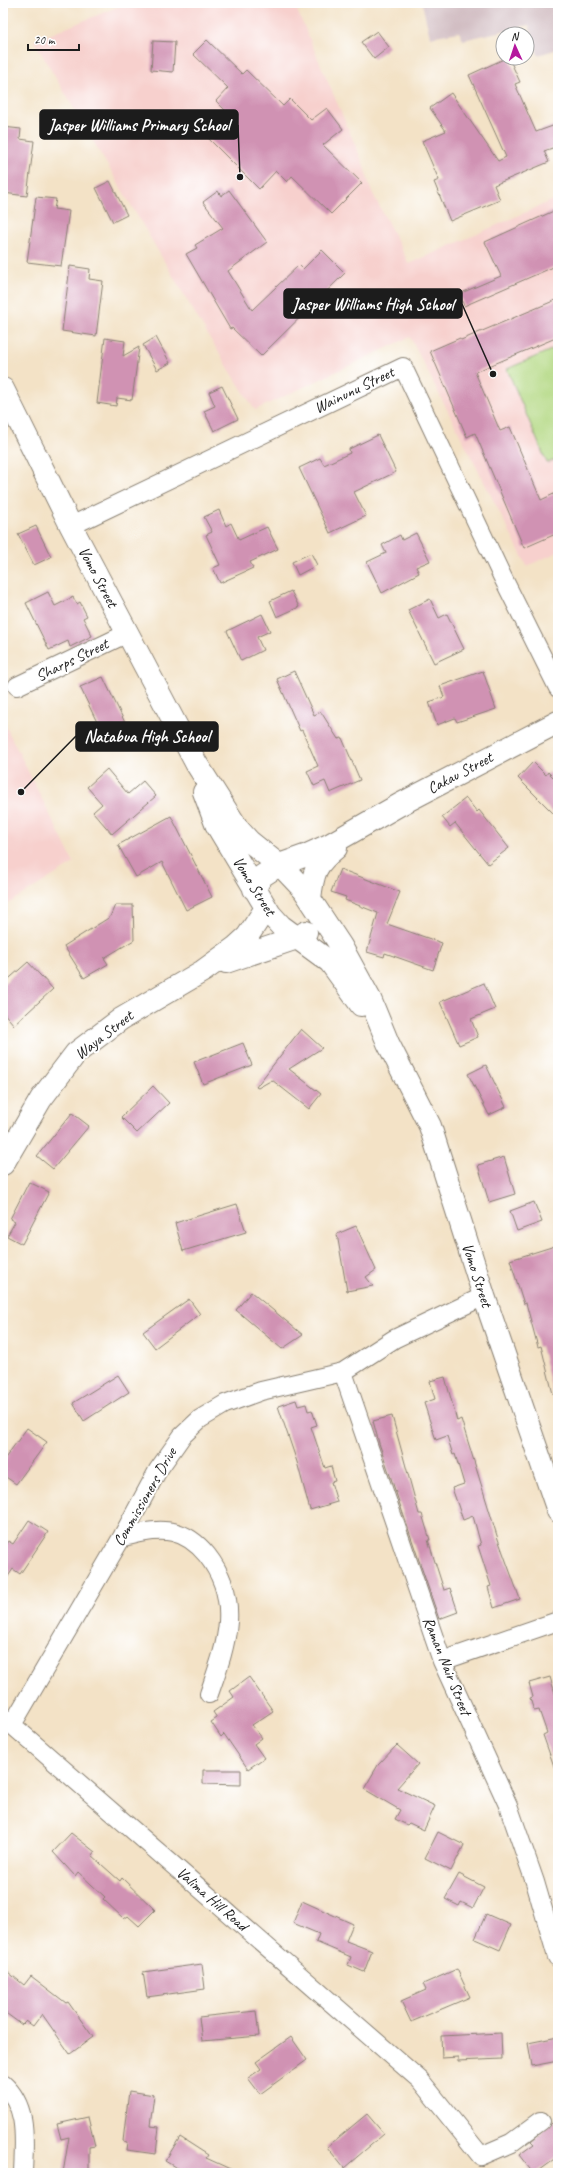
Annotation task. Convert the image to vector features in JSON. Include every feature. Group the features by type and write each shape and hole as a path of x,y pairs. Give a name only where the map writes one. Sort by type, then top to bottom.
{"main road":[{"name":"Vomo Street","path":"3,389 71,526 196,763 238,829 249,841 296,880 315,906 357,973 370,999 388,1043 430,1126 484,1296 558,1511"},
{"name":"Cakau Street","path":"254,889 262,876 279,865 307,855 364,826 399,805 558,722"},
{"name":"Vomo Street","path":"196,763 206,798 216,824 266,908 281,926 330,962 388,1043"},
{"name":"Cakau Street","path":"315,906 314,870 318,863 364,826"},
{"path":"297,938 311,927 315,906"},
{"name":"Waya Street","path":"3,1164 40,1099 76,1053 121,1019 203,972 247,938 266,908"},
{"name":"Waya Street","path":"203,972 259,950 297,938"}],"street":[{"name":"Wainunu Street","path":"71,526 403,367 558,688"},
{"name":"Sharps Street","path":"17,686 128,633"},
{"name":"Commissioners Drive","path":"8,1721 122,1537 158,1470 182,1436 200,1419 225,1404 261,1391 343,1372 394,1339 484,1296"},
{"name":"Raman Nair Street","path":"343,1372 442,1661 508,1805 535,1882 557,1957"},
{"path":"122,1537 156,1530 172,1531 186,1536 201,1547 221,1577 229,1604 228,1624 224,1649 210,1694"},
{"path":"442,1661 558,1621"},
{"name":"Valima Hill Road","path":"8,1721 420,2080 481,2156 511,2143 541,2121"},
{"path":"3,2084 13,2093 25,2124 23,2173"}],"shaded area":[{"path":"127,3 294,3 363,163 371,190 409,264 558,198 558,552 527,566 410,337 255,410 209,337 34,41"},
{"path":"422,3 558,3 558,49 538,55 535,45 535,26 529,25 495,26 495,33 463,40 459,32 430,37"},
{"path":"3,721 74,863 3,907"}],"green space":[{"path":"558,347 558,459 547,463 507,369"}],"building":[{"path":"377,31 389,47 374,59 361,42"},
{"path":"207,40 242,74 246,70 283,106 290,99 311,120 327,108 343,129 323,145 362,183 331,214 292,176 287,182 276,171 259,189 203,133 225,110 216,101 228,88 193,54"},
{"path":"153,41 175,42 173,72 151,70"},
{"path":"495,63 495,66 513,66 520,82 515,84 536,132 558,124 558,146 544,151 549,162 494,185 500,200 450,221 434,182 439,180 422,141 446,131 430,108 451,93 498,161 506,157 469,75"},
{"path":"3,127 21,129 20,139 34,141 27,196 3,193"},
{"path":"110,181 127,215 113,222 96,188"},
{"path":"229,190 267,242 228,271 252,310 299,265 303,269 322,250 345,273 261,356 232,328 230,329 186,254 197,248 195,245 223,228 203,202 218,191 221,196"},
{"path":"36,197 56,199 54,209 69,211 61,266 27,262"},
{"path":"558,209 558,265 464,306 459,294 501,276 485,242"},
{"path":"70,266 90,269 89,279 103,281 96,336 62,331"},
{"path":"558,299 558,337 475,372 500,431 510,427 541,500 558,492 558,533 524,548 475,433 467,437 430,351 460,338 461,340"},
{"path":"156,337 170,363 157,370 143,345"},
{"path":"105,338 125,341 123,356 139,347 132,400 117,398 116,406 97,403"},
{"path":"222,386 238,419 214,431 204,411 215,406 209,392"},
{"path":"378,435 396,472 354,492 366,516 330,533 299,468 320,458 324,465 350,453 349,449"},
{"path":"219,510 226,526 231,523 239,540 267,527 278,549 250,562 253,568 220,583 213,568 220,565 206,535 212,532 204,517"},
{"path":"36,526 51,557 34,565 18,534"},
{"path":"416,533 430,561 416,567 419,573 382,593 367,562 386,553 382,545 400,535 402,540"},
{"path":"311,553 317,565 298,575 292,562"},
{"path":"291,591 299,607 277,617 270,601"},
{"path":"48,592 55,606 73,597 77,604 80,602 87,616 83,618 92,636 70,647 68,641 49,650 26,603"},
{"path":"430,599 439,618 447,614 464,649 434,663 408,610"},
{"path":"262,614 270,631 257,637 263,650 241,661 227,631"},
{"path":"294,671 314,715 321,712 338,739 342,738 360,780 330,793 325,781 314,786 307,771 318,766 302,730 300,731 277,679"},
{"path":"483,671 496,709 457,722 455,718 437,725 429,702 444,697 440,686"},
{"path":"103,677 130,733 108,745 80,687"},
{"path":"533,762 546,775 548,772 558,782 558,818 518,778"},
{"path":"107,769 128,794 143,781 156,796 112,834 93,812 102,804 87,787"},
{"path":"466,798 477,812 479,810 509,848 488,864 455,823 450,827 442,817"},
{"path":"171,816 212,897 186,910 162,862 136,877 118,845"},
{"path":"340,869 400,892 387,924 442,943 433,970 385,953 384,957 367,952 378,913 345,900 346,897 331,892"},
{"path":"115,905 133,905 134,940 104,958 108,964 84,978 64,946 110,917"},
{"path":"28,962 53,989 14,1025 3,1012 3,984"},
{"path":"484,983 495,1009 471,1019 478,1037 459,1045 440,1002"},
{"path":"301,1029 322,1048 289,1069 321,1094 309,1109 272,1080 258,1088 256,1087"},
{"path":"243,1043 252,1065 203,1084 194,1062"},
{"path":"486,1065 506,1107 489,1115 468,1074"},
{"path":"153,1086 169,1103 137,1133 121,1117"},
{"path":"72,1113 89,1126 53,1169 37,1156"},
{"path":"504,1157 515,1194 489,1202 478,1165"},
{"path":"29,1182 49,1192 22,1244 7,1236 15,1222 10,1219"},
{"path":"534,1202 542,1222 517,1231 510,1211"},
{"path":"237,1204 246,1232 183,1251 175,1223"},
{"path":"356,1226 376,1270 366,1277 373,1286 347,1291 337,1234"},
{"path":"558,1245 558,1394 553,1394 541,1346 538,1347 526,1303 524,1304 510,1260"},
{"path":"251,1292 303,1335 282,1349 236,1310"},
{"path":"189,1299 200,1314 155,1348 143,1332"},
{"path":"118,1375 129,1392 84,1421 73,1403"},
{"path":"445,1377 457,1421 461,1419 498,1539 520,1599 494,1608 488,1587 491,1586 478,1546 481,1545 473,1516 463,1520 452,1488 464,1484 455,1454 453,1455 447,1436 436,1440 424,1403 435,1399 430,1381"},
{"path":"296,1400 298,1406 306,1404 308,1411 312,1410 317,1425 311,1427 325,1468 331,1466 335,1481 331,1482 337,1502 310,1510 297,1462 278,1406"},
{"path":"392,1416 419,1514 422,1514 430,1540 428,1540 444,1590 450,1588 458,1612 439,1619 379,1443 373,1421"},
{"path":"27,1428 47,1442 16,1484 3,1475 3,1461"},
{"path":"29,1520 48,1532 20,1574 13,1569 3,1584 3,1548 8,1541 13,1544"},
{"path":"249,1677 273,1711 252,1725 262,1738 254,1744 264,1758 248,1769 224,1734 221,1737 211,1722 217,1718 213,1712 234,1697 230,1691"},
{"path":"550,1677 558,1703 558,1772 556,1772 543,1735 547,1733 539,1710 534,1711 530,1698 533,1697 529,1683"},
{"path":"397,1745 418,1764 397,1788 435,1806 424,1830 409,1823 407,1825 395,1819 400,1810 364,1789 378,1765"},
{"path":"203,1770 241,1770 241,1785 203,1784"},
{"path":"438,1832 464,1845 451,1871 425,1858"},
{"path":"71,1833 95,1852 92,1856 120,1881 122,1878 155,1910 139,1926 128,1916 124,1919 103,1899 105,1897 78,1872 75,1876 53,1852"},
{"path":"459,1874 484,1887 473,1908 461,1902 459,1906 445,1899"},
{"path":"302,1901 353,1924 346,1941 372,1951 364,1972 348,1965 351,1957 316,1942 319,1934 293,1923"},
{"path":"486,1914 511,1925 500,1950 475,1939"},
{"path":"202,1964 205,1989 147,1997 143,1972"},
{"path":"3,1968 24,1985 31,1976 66,2003 68,2002 93,2037 70,2054 42,2014 33,2026 26,2021 22,2025 3,2011"},
{"path":"457,1969 470,1997 411,2022 401,2001 426,1990 423,1984"},
{"path":"256,2011 259,2036 202,2041 199,2017"},
{"path":"501,2033 502,2059 458,2061 458,2057 442,2058 441,2036"},
{"path":"291,2037 307,2060 260,2094 248,2078 261,2069 256,2062"},
{"path":"558,2037 558,2061 532,2066 528,2043"},
{"path":"129,2091 154,2095 150,2126 159,2127 156,2154 126,2150 127,2142 123,2141"},
{"path":"367,2114 384,2134 344,2168 327,2147"},
{"path":"88,2117 95,2146 89,2147 89,2173 63,2173 69,2137 61,2139 57,2124"},
{"path":"558,2118 558,2157 536,2173 533,2173 519,2155 534,2144 531,2141"},
{"path":"180,2137 208,2155 206,2158 239,2173 185,2173 165,2161"}],"place":[{"name":"Jasper Williams Primary School","path":"240,177"},
{"name":"Jasper Williams High School","path":"493,374"},
{"name":"Natabua High School","path":"21,792"}]}
